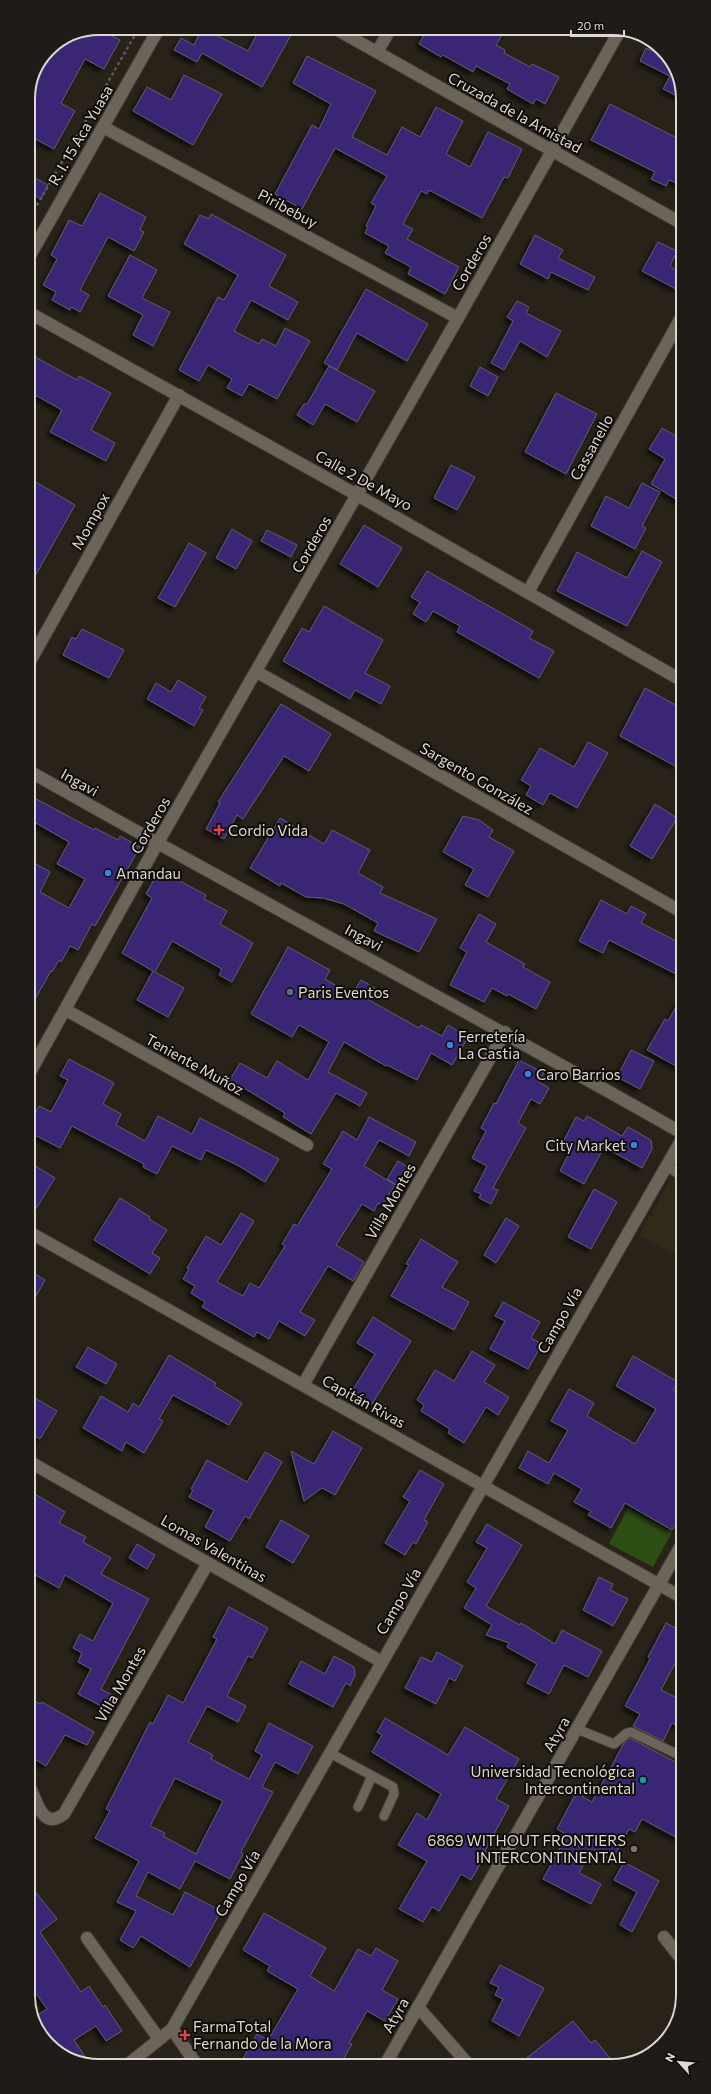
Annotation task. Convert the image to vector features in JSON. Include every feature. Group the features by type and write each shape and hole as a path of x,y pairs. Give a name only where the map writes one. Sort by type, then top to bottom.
{"street":[{"name":"R. I. 15 Aca Yuasa","path":"35,247 155,35"},
{"name":"Cruzada de la Amistad","path":"347,35 676,220"},
{"path":"377,52 387,35"},
{"name":"Corderos","path":"35,1064 157,844 257,672 617,35"},
{"name":"Piribebuy","path":"103,126 458,318"},
{"name":"Calle 2 De Mayo","path":"35,316 357,495 676,677"},
{"name":"Cassanello","path":"528,592 676,327"},
{"name":"Mompox","path":"35,652 179,395"},
{"name":"Sargento González","path":"257,672 676,909"},
{"name":"Ingavi","path":"35,774 157,844 505,1032 676,1131"},
{"name":"Teniente Muñoz","path":"66,1010 307,1145"},
{"name":"Villa Montes","path":"303,1385 505,1032"},
{"name":"Campo Vía","path":"135,2059 172,2029 676,1148"},
{"name":"Capitán Rivas","path":"35,1235 676,1594"},
{"name":"Lomas Valentinas","path":"35,1465 382,1662"},
{"name":"Atyra","path":"388,2059 676,1555"},
{"name":"Villa Montes","path":"35,1799 43,1816 50,1820 57,1819 64,1814 208,1563"},
{"path":"664,1937 676,1952"},
{"path":"86,1938 159,2039"},
{"path":"418,2007 464,2059"},
{"path":"172,2029 193,2059"}],"lane":[{"path":"666,1166 676,1172"},
{"path":"577,1729 614,1744 627,1733 631,1732 676,1754"},
{"path":"330,1752 393,1787 394,1790 384,1816"},
{"path":"358,1807 372,1776"}],"path":[{"path":"35,209 135,35"}],"shaded area":[{"path":"676,1169 676,1255 639,1236"}],"green space":[{"path":"628,1508 672,1532 653,1567 609,1544"}],"building":[{"path":"110,35 120,40 104,69 85,59 61,103 75,111 54,149 35,139 36,87 46,63 63,46 87,36"},
{"path":"199,35 216,35 248,51 256,35 291,35 262,87 202,53 197,62 174,50 181,38 194,45"},
{"path":"424,35 502,35 496,45 505,50 504,53 530,67 532,64 559,77 545,104 536,99 533,104 507,89 510,84 476,66 473,72 443,55 441,57 419,44"},
{"path":"646,48 652,51 653,50 665,63 674,83 676,95 663,89 670,76 640,61"},
{"path":"307,56 376,91 352,137 387,155 402,127 420,137 436,107 463,121 446,154 470,167 488,132 522,149 508,178 504,177 482,218 429,190 427,194 421,191 403,224 413,229 407,239 459,267 445,294 408,274 411,267 385,253 389,246 365,233 368,227 366,226 376,206 371,203 387,176 335,148 302,209 275,194 312,125 319,129 331,104 293,83"},
{"path":"184,75 222,94 193,145 133,111 147,87 171,100"},
{"path":"610,104 676,137 676,183 669,180 666,186 651,179 655,172 591,140"},
{"path":"35,178 48,185 41,199 35,196"},
{"path":"100,193 146,217 140,230 144,232 134,251 108,237 80,290 89,295 80,312 71,307 70,310 52,300 56,292 43,285 57,259 51,255 69,220 82,226"},
{"path":"211,214 286,255 269,286 298,302 288,320 251,300 234,331 259,344 262,339 276,346 285,328 310,341 277,399 249,384 242,396 227,388 232,379 208,365 199,381 179,370 218,297 224,300 238,275 184,244 200,215 209,219"},
{"path":"535,235 563,250 558,258 595,277 588,290 551,272 548,279 520,264"},
{"path":"658,242 676,251 670,266 676,270 676,289 642,271"},
{"path":"130,255 157,270 142,298 170,312 153,346 133,335 143,315 108,296"},
{"path":"366,289 428,324 407,361 357,333 337,370 324,363"},
{"path":"517,301 529,307 526,313 561,331 547,357 520,341 504,370 491,363 513,321 507,317"},
{"path":"35,357 77,380 79,376 111,393 91,430 115,443 106,461 50,432 62,410 35,395"},
{"path":"329,366 375,391 357,422 325,404 313,425 297,415 304,404 307,404"},
{"path":"480,367 498,377 488,396 470,386"},
{"path":"556,393 597,414 566,474 525,452"},
{"path":"662,428 676,436 676,499 651,484 665,459 649,449"},
{"path":"451,465 475,477 457,510 434,498"},
{"path":"35,482 75,505 35,576"},
{"path":"642,483 660,492 642,526 646,528 635,549 591,526 606,496 629,508"},
{"path":"364,525 402,548 378,587 340,564"},
{"path":"232,529 252,541 236,569 216,558"},
{"path":"267,530 297,545 291,557 261,541"},
{"path":"189,543 206,553 175,607 158,598"},
{"path":"642,551 662,562 627,626 557,591 577,552 627,578"},
{"path":"427,571 533,631 529,638 554,651 539,678 457,632 460,626 433,611 426,622 413,614 420,602 411,597"},
{"path":"324,606 383,640 365,673 390,686 381,704 355,690 350,699 283,661 302,628 309,632"},
{"path":"82,629 124,650 109,678 63,655 72,637 76,639"},
{"path":"178,680 206,697 199,708 203,710 194,726 147,699 156,683 171,692"},
{"path":"645,688 676,705 675,766 620,736"},
{"path":"281,704 331,734 309,771 284,756 243,819 237,815 224,839 206,829 220,803 218,802"},
{"path":"588,742 608,753 577,808 550,793 543,805 526,795 531,786 521,780 540,748 574,767"},
{"path":"35,798 94,830 95,828 118,840 120,836 140,847 95,926 92,924 78,950 70,946 61,962 59,960 52,972 51,971 35,999 35,863 50,872 40,892 69,908 85,879 57,864 69,842 35,822"},
{"path":"655,804 676,817 652,859 630,846"},
{"path":"463,816 479,820 493,830 489,837 514,851 488,897 465,885 474,869 443,852"},
{"path":"280,818 324,844 332,830 370,850 358,873 383,887 380,893 437,919 419,952 374,931 378,923 344,904 323,898 306,897 281,883 280,886 250,868"},
{"path":"159,870 206,895 204,899 227,911 220,924 253,943 232,982 219,975 222,969 172,941 155,972 184,988 168,1017 137,1000 153,971 122,953 152,898 146,894"},
{"path":"601,900 627,914 631,906 646,914 641,923 676,941 676,974 609,940 603,953 579,941"},
{"path":"479,914 496,924 486,942 525,964 523,967 550,982 536,1009 508,994 507,996 492,988 484,1002 450,985 467,952 460,948"},
{"path":"288,947 330,970 325,979 352,995 361,980 375,988 369,1000 419,1028 421,1025 442,1036 448,1025 468,1037 452,1065 431,1053 417,1080 387,1065 386,1066 344,1042 328,1072 367,1093 360,1106 336,1093 311,1134 283,1117 285,1113 244,1088 240,1095 226,1086 240,1063 267,1078 277,1061 308,1080 329,1042 299,1025 292,1037 251,1014"},
{"path":"676,1007 676,1066 647,1050 665,1019 668,1021"},
{"path":"631,1050 654,1061 640,1089 617,1077"},
{"path":"69,1059 114,1083 103,1104 121,1114 116,1125 145,1141 158,1116 192,1134 200,1118 279,1159 265,1182 239,1166 206,1150 201,1160 172,1146 157,1174 143,1167 144,1164 72,1126 60,1148 35,1135 35,1114 39,1106 51,1112 68,1080 60,1076"},
{"path":"519,1060 544,1073 539,1082 549,1088 540,1104 531,1099 518,1123 526,1128 493,1188 498,1190 491,1204 479,1198 481,1194 474,1191 487,1166 472,1158 486,1131 481,1128 494,1103 496,1104"},
{"path":"587,1116 622,1136 628,1127 651,1140 652,1149 642,1168 604,1147 584,1184 560,1171 570,1151 561,1146 576,1117 584,1121"},
{"path":"369,1117 416,1142 409,1156 379,1140 364,1166 395,1185 382,1205 378,1203 374,1211 362,1204 336,1245 364,1262 353,1281 328,1266 300,1312 315,1320 305,1336 279,1321 269,1339 257,1332 254,1337 202,1307 205,1302 191,1293 195,1286 183,1279 189,1269 187,1268 206,1236 221,1245 241,1213 254,1221 217,1282 243,1296 250,1283 259,1288 285,1246 282,1244 294,1224 297,1226 332,1169 323,1164 343,1131 357,1140"},
{"path":"398,1161 414,1171 403,1189 387,1179"},
{"path":"35,1166 55,1178 35,1210"},
{"path":"594,1189 617,1202 591,1249 568,1237"},
{"path":"120,1198 167,1230 152,1253 160,1258 150,1274 94,1240"},
{"path":"506,1218 519,1226 496,1263 484,1255"},
{"path":"421,1239 458,1262 442,1287 469,1302 454,1330 391,1296 409,1265 406,1264"},
{"path":"35,1274 45,1280 35,1298"},
{"path":"503,1302 540,1322 531,1338 542,1344 528,1369 490,1349 505,1321 495,1316"},
{"path":"373,1317 411,1341 372,1404 352,1391 375,1354 357,1343"},
{"path":"88,1347 117,1364 106,1384 76,1367"},
{"path":"472,1351 495,1365 484,1382 509,1397 498,1415 486,1407 464,1443 448,1433 450,1429 421,1411 424,1405 417,1400 435,1370 454,1381"},
{"path":"169,1355 216,1383 214,1386 242,1403 229,1425 173,1395 159,1419 163,1421 144,1453 126,1442 122,1451 83,1428 101,1396 128,1412 133,1403 139,1407"},
{"path":"633,1356 676,1381 676,1385 673,1390 676,1392 676,1523 672,1530 625,1503 611,1528 588,1515 591,1511 574,1502 582,1489 554,1473 548,1484 519,1468 528,1451 549,1463 568,1430 551,1421 569,1389 594,1403 587,1416 635,1444 656,1409 616,1386"},
{"path":"35,1398 57,1411 40,1439 35,1436"},
{"path":"333,1431 362,1448 335,1495 322,1488 304,1501 291,1451 314,1464"},
{"path":"265,1452 282,1462 249,1519 245,1516 230,1541 205,1527 214,1510 189,1497 193,1490 191,1489 207,1460 247,1482"},
{"path":"420,1470 444,1484 424,1520 428,1522 416,1544 413,1542 405,1555 385,1543 410,1501 403,1497"},
{"path":"35,1494 65,1512 59,1523 86,1537 83,1542 111,1558 101,1574 149,1599 101,1689 116,1697 109,1710 78,1694 91,1669 78,1662 82,1653 73,1648 80,1634 93,1641 113,1603 65,1575 59,1588 35,1575"},
{"path":"281,1520 309,1536 293,1563 266,1547"},
{"path":"487,1524 522,1545 486,1606 520,1625 521,1623 555,1644 562,1630 602,1651 588,1677 564,1665 549,1694 527,1683 537,1664 507,1647 509,1643 486,1635 492,1625 464,1608 476,1588 467,1582 487,1548 476,1542"},
{"path":"137,1544 155,1555 147,1569 129,1558"},
{"path":"599,1577 613,1584 610,1590 628,1599 613,1626 583,1610"},
{"path":"229,1607 268,1628 252,1658 248,1656 227,1696 246,1706 238,1722 207,1706 188,1742 213,1755 211,1759 249,1779 262,1755 255,1751 269,1723 313,1746 298,1774 275,1762 262,1787 273,1792 241,1852 243,1854 230,1879 195,1861 180,1889 148,1872 136,1896 173,1915 185,1892 221,1911 190,1967 141,1936 133,1948 120,1940 136,1911 117,1902 139,1861 95,1838 110,1811 106,1809 150,1722 153,1724 168,1695 183,1703 217,1639 213,1637","holes":["175,1778 223,1801 196,1854 163,1836 165,1833 150,1826"]},
{"path":"666,1623 676,1628 676,1661 661,1690 676,1698 676,1725 672,1723 663,1741 633,1726 640,1714 625,1706 650,1659 648,1657"},
{"path":"437,1652 463,1666 455,1681 449,1678 436,1704 405,1688 421,1657 432,1662"},
{"path":"334,1656 354,1667 355,1675 350,1686 346,1683 333,1707 289,1684 301,1661 325,1674"},
{"path":"35,1701 40,1704 42,1702 94,1732 87,1745 65,1735 46,1766 35,1759"},
{"path":"385,1718 448,1755 465,1727 519,1759 496,1799 509,1806 485,1851 487,1852 471,1880 461,1874 439,1911 432,1907 423,1922 399,1909 427,1861 398,1845 417,1813 427,1820 441,1794 372,1752 382,1735 377,1732"},
{"path":"630,1738 676,1762 676,1837 642,1819 635,1832 629,1829 612,1860 592,1849 579,1873 601,1884 591,1904 543,1879 567,1835 557,1829 576,1793 592,1802 624,1743"},
{"path":"624,1862 659,1881 632,1932 620,1925 637,1892 614,1880"},
{"path":"35,1891 57,1919 40,1932 81,1992 89,1986 103,2007 105,2005 122,2031 106,2041 96,2026 74,2040 86,2058 78,2056 60,2046 46,2031 38,2015 47,2009 35,1992"},
{"path":"264,1913 326,1948 310,1976 334,1991 358,1949 371,1956 376,1948 398,1961 382,1990 398,1999 385,2021 367,2011 349,2043 352,2044 343,2059 242,2059 257,2034 268,2040 298,1989 267,1971 270,1966 243,1950"},
{"path":"500,1965 544,1988 519,2036 492,2021 503,1999 495,1995 499,1987 490,1983"},
{"path":"573,2021 591,2043 595,2040 611,2059 525,2059"}],"place":[{"name":"Cordio Vida","path":"219,830"},
{"name":"Amandau","path":"108,873"},
{"name":"Paris Eventos","path":"290,992"},
{"name":"Ferretería La Castia","path":"450,1045"},
{"name":"Caro Barrios","path":"528,1074"},
{"name":"City Market","path":"634,1145"},
{"name":"Universidad Tecnológica Intercontinental","path":"643,1780"},
{"name":"6869 WITHOUT FRONTIERS INTERCONTINENTAL","path":"634,1849"},
{"name":"FarmaTotal Fernando de la Mora","path":"185,2035"}]}
